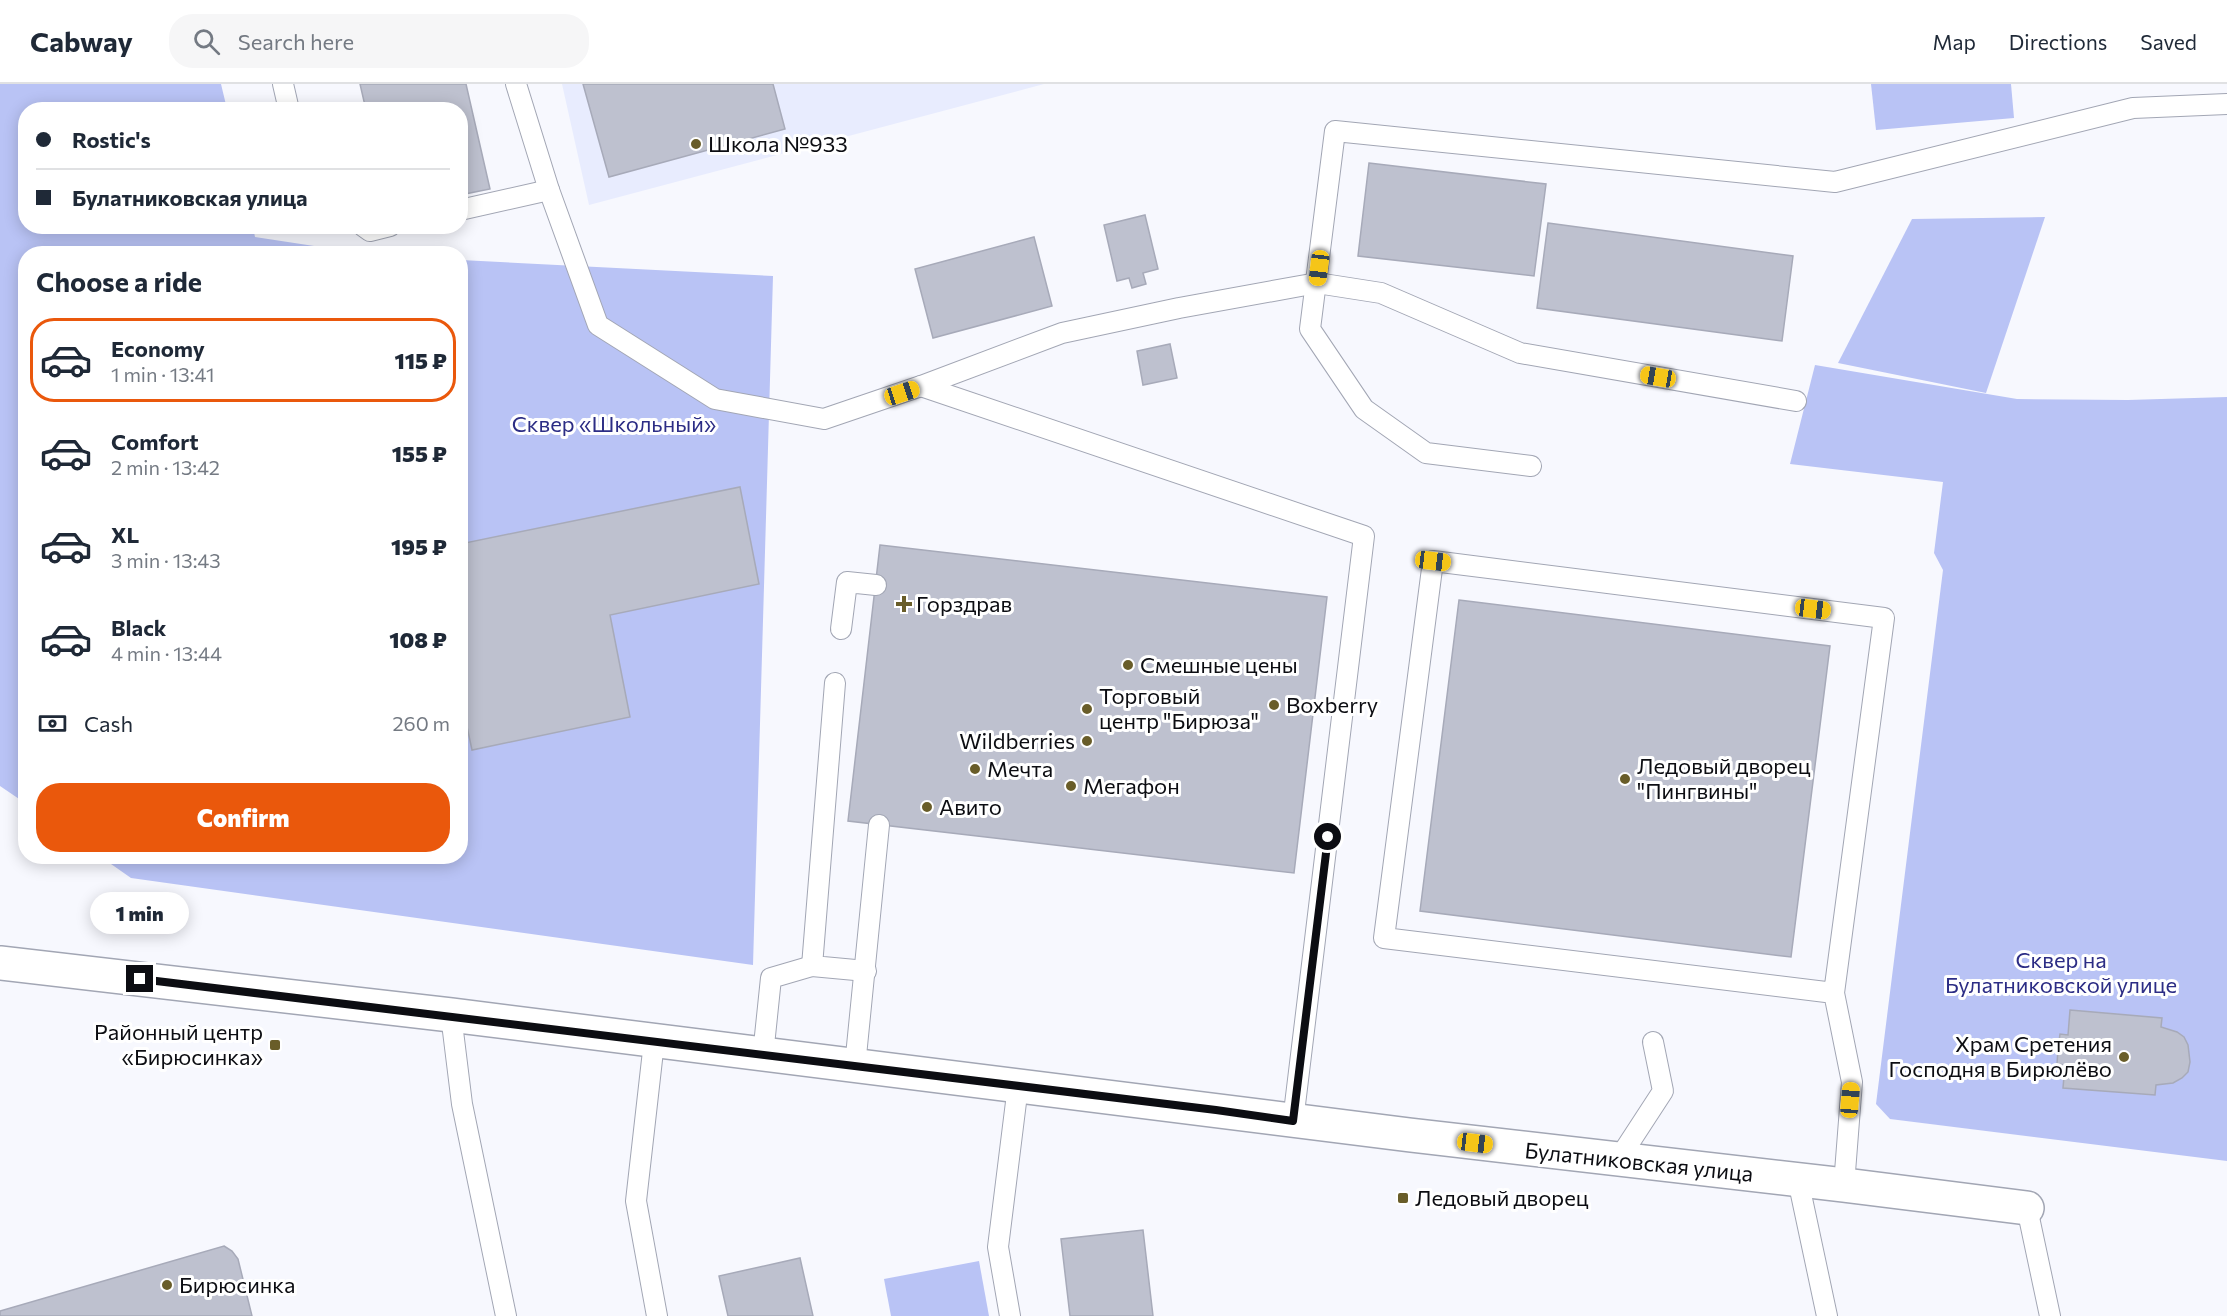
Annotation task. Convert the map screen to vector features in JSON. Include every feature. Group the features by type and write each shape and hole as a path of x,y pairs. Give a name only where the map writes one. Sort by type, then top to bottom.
{"street":[{"name":"Булатниковская улица","path":"0,963 451,1015 1293,1121 2027,1208"}],"lane":[{"path":"283,84 287,102"},
{"path":"516,84 549,190 598,325 716,399 824,419 921,386 1062,333 1179,308 1317,283 1381,293 1520,353 1796,401"},
{"path":"1532,466 1426,453 1364,409 1310,329 1335,131 1835,182 2133,108 2227,104"},
{"path":"468,208 549,190"},
{"path":"921,386 1364,536 1293,1121"},
{"path":"1834,993 1384,938 1433,561 1884,618 1834,993 1852,1082 1844,1185"},
{"path":"841,628 847,582 876,585"},
{"path":"812,966 835,683"},
{"path":"855,1066 879,825"},
{"path":"763,1055 771,978 812,966 866,971"},
{"path":"451,1015 462,1104 506,1316"},
{"path":"654,1042 636,1201 657,1316"},
{"path":"1618,1160 1663,1091 1653,1042"},
{"path":"1010,1316 998,1247 1018,1086"},
{"path":"1798,1180 1827,1316"},
{"path":"2027,1208 2050,1316"}],"shaded area":[{"name":"Школа №933","path":"562,84 1044,84 589,205"}],"green space":[{"path":"0,84 221,84 225,102 18,102 18,234 254,234 255,237 314,246 18,246 18,798 0,786"},
{"path":"1871,84 2011,84 2014,118 1876,130"},
{"path":"2045,217 1986,393 1838,363 1912,219"},
{"name":"Сквер «Школьный»","path":"468,260 773,276 753,965 131,878 111,864 468,864"},
{"name":"Сквер на Булатниковской улице","path":"1815,365 2017,399 2128,400 2227,397 2227,1161 1890,1119 1876,1104 1943,570 1934,553 1943,482 1790,464"},
{"path":"979,1261 989,1316 891,1316 884,1279"}],"building":[{"path":"360,84 466,84 490,189 468,193 468,102 364,102"},
{"path":"583,84 773,84 785,129 609,177"},
{"path":"1369,163 1546,184 1534,276 1358,256"},
{"path":"1145,215 1158,269 1143,273 1146,284 1132,288 1129,278 1117,281 1104,225"},
{"path":"1548,223 1793,256 1782,341 1537,308"},
{"path":"1034,237 1052,306 933,338 915,269"},
{"path":"1170,344 1177,378 1143,385 1137,351"},
{"path":"740,487 759,584 610,615 630,717 472,750 468,731 468,542"},
{"name":"Торговый центр \"Бирюза\"","path":"880,545 1327,597 1294,873 848,821"},
{"name":"Ледовый дворец \"Пингвины\"","path":"1459,600 1830,646 1791,957 1420,911"},
{"name":"Храм Сретения Господня в Бирюлёво","path":"2070,1010 2162,1018 2161,1027 2177,1032 2184,1037 2188,1045 2190,1062 2188,1072 2173,1083 2156,1085 2155,1095 2063,1088 2065,1065 2057,1064 2058,1049 2060,1034 2068,1035"},
{"path":"1143,1230 1153,1316 1070,1316 1061,1239"},
{"name":"Бирюсинка","path":"224,1246 238,1259 252,1316 0,1316 0,1311"},
{"path":"800,1258 813,1316 728,1316 719,1276"}],"place":[{"name":"Школа №933","path":"696,144"},
{"name":"Горздрав","path":"904,604"},
{"name":"Смешные цены","path":"1128,665"},
{"name":"Boxberry","path":"1274,705"},
{"name":"Торговый центр \"Бирюза\"","path":"1087,709"},
{"name":"Wildberries","path":"1087,741"},
{"name":"Мечта","path":"975,769"},
{"name":"Ледовый дворец \"Пингвины\"","path":"1625,779"},
{"name":"Мегафон","path":"1071,786"},
{"name":"Авито","path":"927,807"},
{"name":"Районный центр «Бирюсинка»","path":"275,1045"},
{"name":"Храм Сретения Господня в Бирюлёво","path":"2124,1057"},
{"name":"Ледовый дворец","path":"1403,1198"},
{"name":"Бирюсинка","path":"167,1285"}],"route":[{"path":"140,979 451,1015 1293,1121 1328,837"}]}
